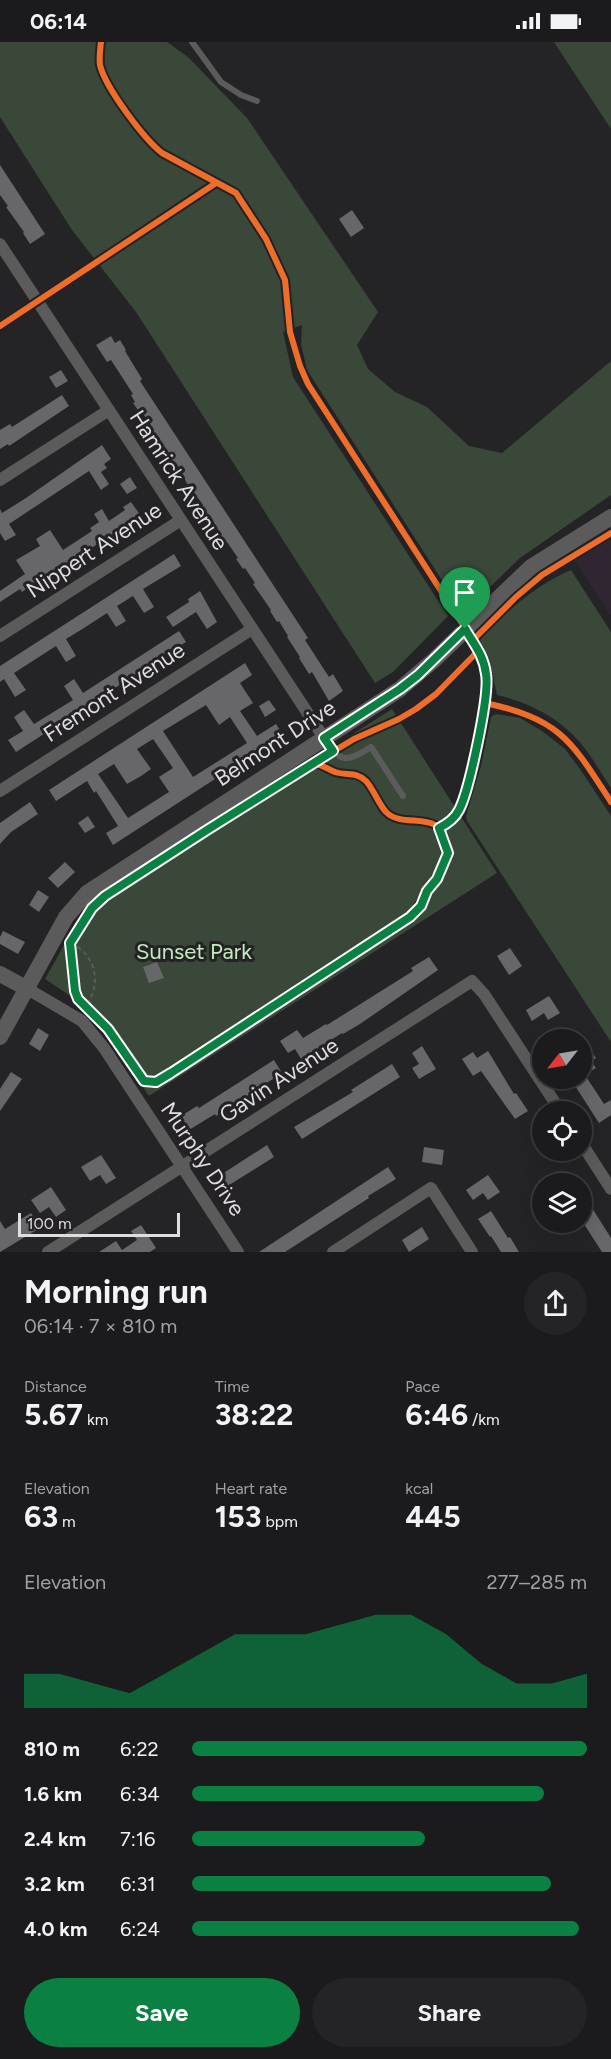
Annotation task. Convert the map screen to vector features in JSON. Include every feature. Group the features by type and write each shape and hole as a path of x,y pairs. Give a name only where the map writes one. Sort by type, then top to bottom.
{"street":[{"name":"Hamrick Avenue","path":"0,244 324,738"},
{"path":"0,480 109,410"},
{"name":"Belmont Drive","path":"0,1037 71,910 87,893 400,689 418,675 531,567 611,517"},
{"name":"Nippert Avenue","path":"0,636 181,520"},
{"name":"Fremont Avenue","path":"0,791 252,629"},
{"name":"Murphy Drive","path":"0,974 82,1021 104,1048 238,1252"},
{"name":"Gavin Avenue","path":"48,1252 472,981 484,994 554,1101"},
{"path":"592,1160 611,1189"},
{"path":"333,1252 431,1188 472,1252"}],"lane":[{"path":"192,42 221,82 241,95 257,101"},
{"path":"324,738 335,754 344,758 356,757 371,747 403,796"}],"path":[{"path":"72,956 70,943 75,933"},
{"path":"70,943 83,951 94,970 95,985 88,1009"},
{"path":"78,999 88,1009"}],"shaded area":[{"path":"611,537 611,616 575,561"}],"green space":[{"path":"0,42 167,42 188,57 247,118 378,312 357,345 368,369 395,392 427,407 469,446 502,453 611,361 611,495 520,558 463,613 307,370 301,344 302,325 283,332 293,377 448,616 393,672 375,683 136,312 72,230 0,117"},
{"path":"554,42 611,42 611,129"},
{"path":"571,570 611,632 611,788 583,746 556,720 537,709 497,695 490,661 480,640 522,600 546,583"},
{"name":"Sunset Park","path":"392,709 497,873 149,1096 97,1020 72,997 45,979 81,915 103,893"},
{"path":"496,714 520,718 565,749 611,816 611,1042 467,821 466,816 481,766 491,717"}],"building":[{"path":"0,165 45,234 30,244 0,195"},
{"path":"352,210 364,228 351,237 339,219"},
{"path":"111,336 115,343 120,340 142,379 140,381 308,638 305,640 329,677 333,674 343,691 329,701 312,672 309,674 279,621 277,622 253,584 255,583 236,559 238,558 227,542 225,543 210,515 208,517 201,506 203,505 191,491 176,463 174,465 167,454 169,453 142,412 140,413 133,403 135,402 131,395 133,394 111,360 107,362 96,345"},
{"path":"61,370 68,381 56,388 49,377"},
{"path":"62,395 69,406 9,446 8,444 0,449 0,430 10,424 12,427"},
{"path":"102,445 111,459 104,464 107,468 101,472 109,484 101,490 89,471 9,524 16,535 5,541 0,533 0,509 2,513 26,498"},
{"path":"130,477 137,488 127,494 120,484"},
{"path":"131,502 141,516 22,592 20,589 0,602 0,591 25,574 16,560 40,546 36,539 50,530 63,550 92,531 90,528 99,522 94,514 102,509 109,521 125,510 123,507"},
{"path":"174,554 181,566 143,589 154,607 144,613 133,596 117,606 126,621 116,627 107,613 66,639 76,656 66,662 56,646 14,673 26,690 15,697 4,679 0,682 0,666"},
{"path":"200,591 217,622 207,629 196,612 173,627 166,617 189,602 188,599"},
{"path":"179,631 186,642 16,752 8,740 23,731 14,717 24,710 34,724 73,700 64,686 74,679 83,693"},
{"path":"245,663 252,675 240,683 253,703 240,711 257,736 276,724 283,735 113,845 106,833 118,826 87,781 56,801 49,790","holes":["206,705 219,725 230,717 247,743 193,777 163,731","153,739 173,768 159,777 169,792 128,818 98,774 114,764 127,784 141,776 151,769 137,749"]},
{"path":"269,700 276,710 265,717 259,706"},
{"path":"30,802 38,814 11,832 0,844 0,823"},
{"path":"88,816 95,827 85,833 78,823"},
{"path":"65,862 75,872 58,888 48,878"},
{"path":"38,890 49,897 39,912 29,905"},
{"path":"3,931 25,942 18,954 0,944"},
{"path":"510,948 522,966 509,975 497,956"},
{"path":"429,957 438,970 360,1024 301,1059 295,1049 288,1053 280,1041 297,1030 303,1038 327,1025 413,971 411,968"},
{"path":"157,962 164,978 149,983 143,967"},
{"path":"549,996 560,1013 548,1020 544,1013 532,1021 526,1010"},
{"path":"38,1028 49,1035 40,1051 29,1044"},
{"path":"422,1046 436,1069 419,1079 412,1068 419,1064 412,1053"},
{"path":"488,1051 514,1094 516,1093 528,1111 515,1119 481,1071 473,1076 462,1059 473,1052 477,1058"},
{"path":"274,1060 282,1073 216,1116 215,1114 189,1130 181,1116 197,1106 199,1108"},
{"path":"392,1064 400,1077 302,1139 294,1127 353,1092 351,1090"},
{"path":"11,1072 22,1079 0,1111 0,1089"},
{"path":"592,1086 604,1104 611,1100 611,1115 599,1123 592,1112 592,1101 585,1101 577,1089 592,1089"},
{"path":"267,1145 274,1157 226,1187 219,1176"},
{"path":"424,1147 444,1150 442,1165 422,1162"},
{"path":"101,1155 116,1178 106,1184 100,1175 90,1181 81,1167"},
{"path":"388,1167 396,1179 368,1196 369,1198 285,1252 259,1252"},
{"path":"488,1175 500,1192 488,1200 483,1193 473,1200 466,1190"},
{"path":"51,1187 66,1210 56,1217 49,1207 40,1213 31,1200"},
{"path":"592,1208 611,1238 611,1252 602,1252 590,1233 592,1233"},
{"path":"491,1211 519,1252 501,1252 490,1237 478,1219"},
{"path":"31,1213 40,1228 0,1252 0,1221 5,1229"},
{"path":"141,1225 156,1248 150,1252 99,1252 116,1241 122,1250 137,1240 131,1231"},
{"path":"422,1227 429,1239 409,1252 402,1240"}],"cycle path":[{"path":"101,42 100,65 103,75 117,99 145,136 162,153 236,193 266,239 285,280 290,332 308,384 479,650 487,677 485,703 531,716 561,735 585,763 611,802"},
{"path":"0,326 216,183"},
{"path":"472,641 516,597 542,575 611,533"},
{"path":"314,763 354,739 416,709 436,694 479,650"},
{"path":"439,828 448,823 459,811 465,794 485,703"},
{"path":"314,763 335,772 362,778 391,816 404,820 423,821 438,827 447,852 441,871 410,917 171,1073 156,1081 144,1081 108,1029 78,999 75,991 71,943 92,908 105,896 314,763"}],"route":[{"path":"465,629 483,659 487,677 485,703 465,794 459,811 448,823 439,828 448,853 437,879 427,891 421,906 410,917 171,1073 156,1082 144,1081 108,1029 76,996 70,943 92,908 105,896 333,751 324,738 400,689 418,675 465,629"}]}
